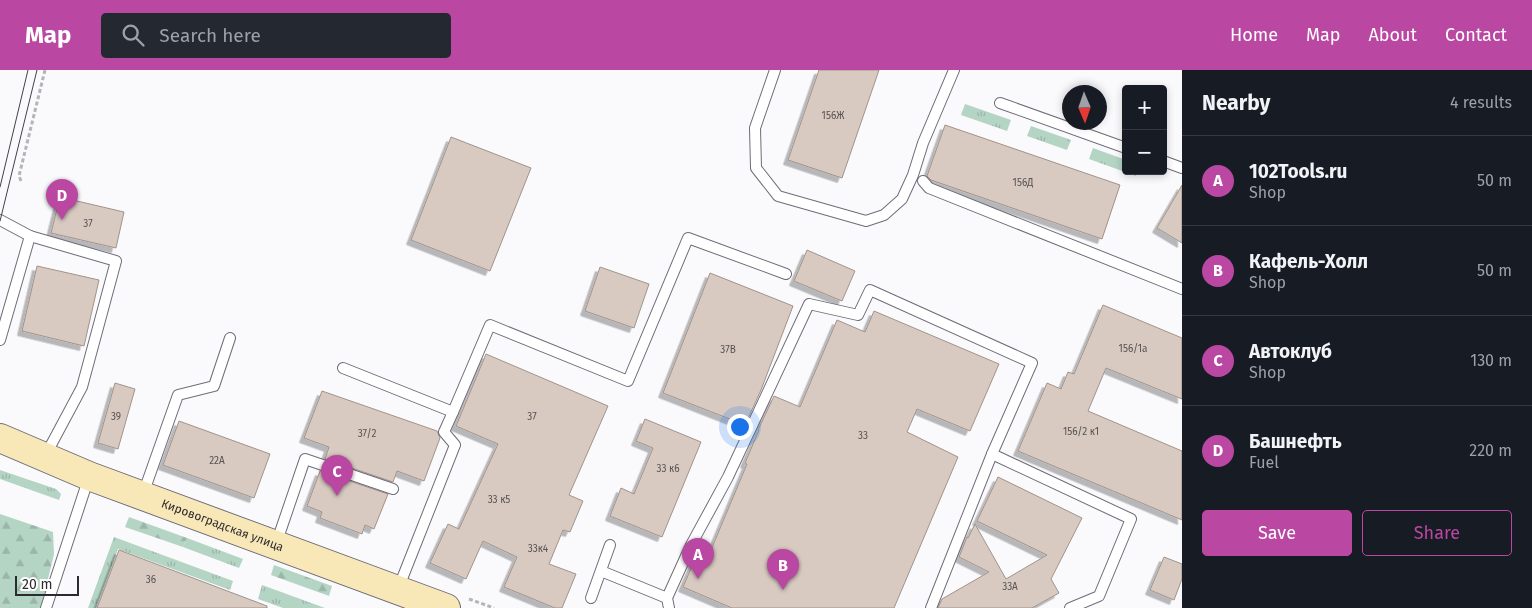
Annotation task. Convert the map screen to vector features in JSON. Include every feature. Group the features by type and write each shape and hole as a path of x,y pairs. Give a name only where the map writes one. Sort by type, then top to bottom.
{"street":[{"name":"Кировоградская улица","path":"0,438 89,476 446,608"}],"lane":[{"path":"775,70 755,128 756,168 778,196 866,221 884,216 902,199 954,70"},
{"path":"1000,103 1122,147"},
{"path":"1167,162 1182,168"},
{"path":"923,181 929,188 1182,289"},
{"path":"0,220 30,236 116,260 82,387 51,445 48,458"},
{"path":"0,340 30,236"},
{"path":"397,590 455,445 444,432 490,325 628,381 688,238 786,274"},
{"path":"601,571 668,603 691,545 728,477 809,304 858,315 870,290 1032,363 992,454 931,608"},
{"path":"142,495 178,395 214,386 230,338"},
{"path":"343,368 453,412"},
{"path":"992,454 1131,519 1099,596 1070,608"},
{"path":"275,544 305,459 393,489"},
{"path":"46,608 89,476"},
{"path":"591,598 610,545"}],"path":[{"path":"21,181 19,176 45,70"}],"green space":[{"path":"965,104 1011,120 1007,131 961,115"},
{"path":"1031,126 1071,140 1067,150 1027,136"},
{"path":"1093,148 1122,159 1122,171 1089,159"},
{"path":"0,470 56,489 61,494 59,500 0,479"},
{"path":"0,514 53,532 54,554 41,608 0,608"},
{"path":"129,517 187,538 183,547 125,527"},
{"path":"114,537 233,581 230,590 118,549 96,608 88,608"},
{"path":"187,538 243,559 239,568 183,547"},
{"path":"274,565 332,586 329,596 271,575"},
{"path":"262,585 325,608 283,608 258,599"}],"building":[{"path":"819,70 879,70 842,178 788,160"},
{"path":"945,125 1120,185 1102,239 931,180 927,176"},
{"path":"451,137 531,168 490,271 411,240"},
{"path":"1182,185 1182,243 1157,228"},
{"path":"60,197 124,212 116,248 51,233"},
{"path":"807,250 855,271 842,301 794,281"},
{"path":"37,266 99,280 84,346 22,331"},
{"path":"600,267 649,284 634,328 585,311"},
{"path":"710,273 793,306 761,390 745,425 663,393"},
{"path":"1103,305 1182,338 1182,399 1106,368 1088,411 1182,451 1182,520 1018,451 1047,383 1061,389 1068,372 1074,374"},
{"path":"874,311 999,364 970,431 917,409 907,432 958,457 894,608 732,608 683,587 698,552 708,557 747,464 745,463 758,430 774,396 800,407 837,320 865,332"},
{"path":"486,354 608,406 569,495 583,501 570,532 563,530 549,564 576,574 562,608 555,608 504,587 517,557 483,541 466,579 430,563 448,524 459,529 498,444 456,426"},
{"path":"115,383 135,389 118,449 98,443"},
{"path":"322,391 437,431 440,438 424,481 397,471 393,482 325,459 329,447 304,438"},
{"path":"645,419 701,442 662,537 610,516 621,488 634,494 653,448 636,441"},
{"path":"179,421 270,454 254,498 163,465"},
{"path":"320,471 388,494 374,529 365,525 362,534 320,518 322,512 307,506"},
{"path":"998,477 1082,518 1051,579 1059,593 1032,608 938,608 942,599 989,572 959,557 967,537 975,524 1006,579 1047,555 977,521"},
{"path":"119,550 267,606 267,608 97,608"},
{"path":"1164,557 1182,564 1182,579 1174,600 1150,590"}],"tram line":[{"path":"0,187 28,70"},
{"path":"0,221 37,70"}],"place":[{"name":"Башнефть","path":"62,220"},
{"name":"Автоклуб","path":"337,496"},
{"name":"102Tools.ru","path":"698,579"},
{"name":"Кафель-Холл","path":"783,590"}]}
